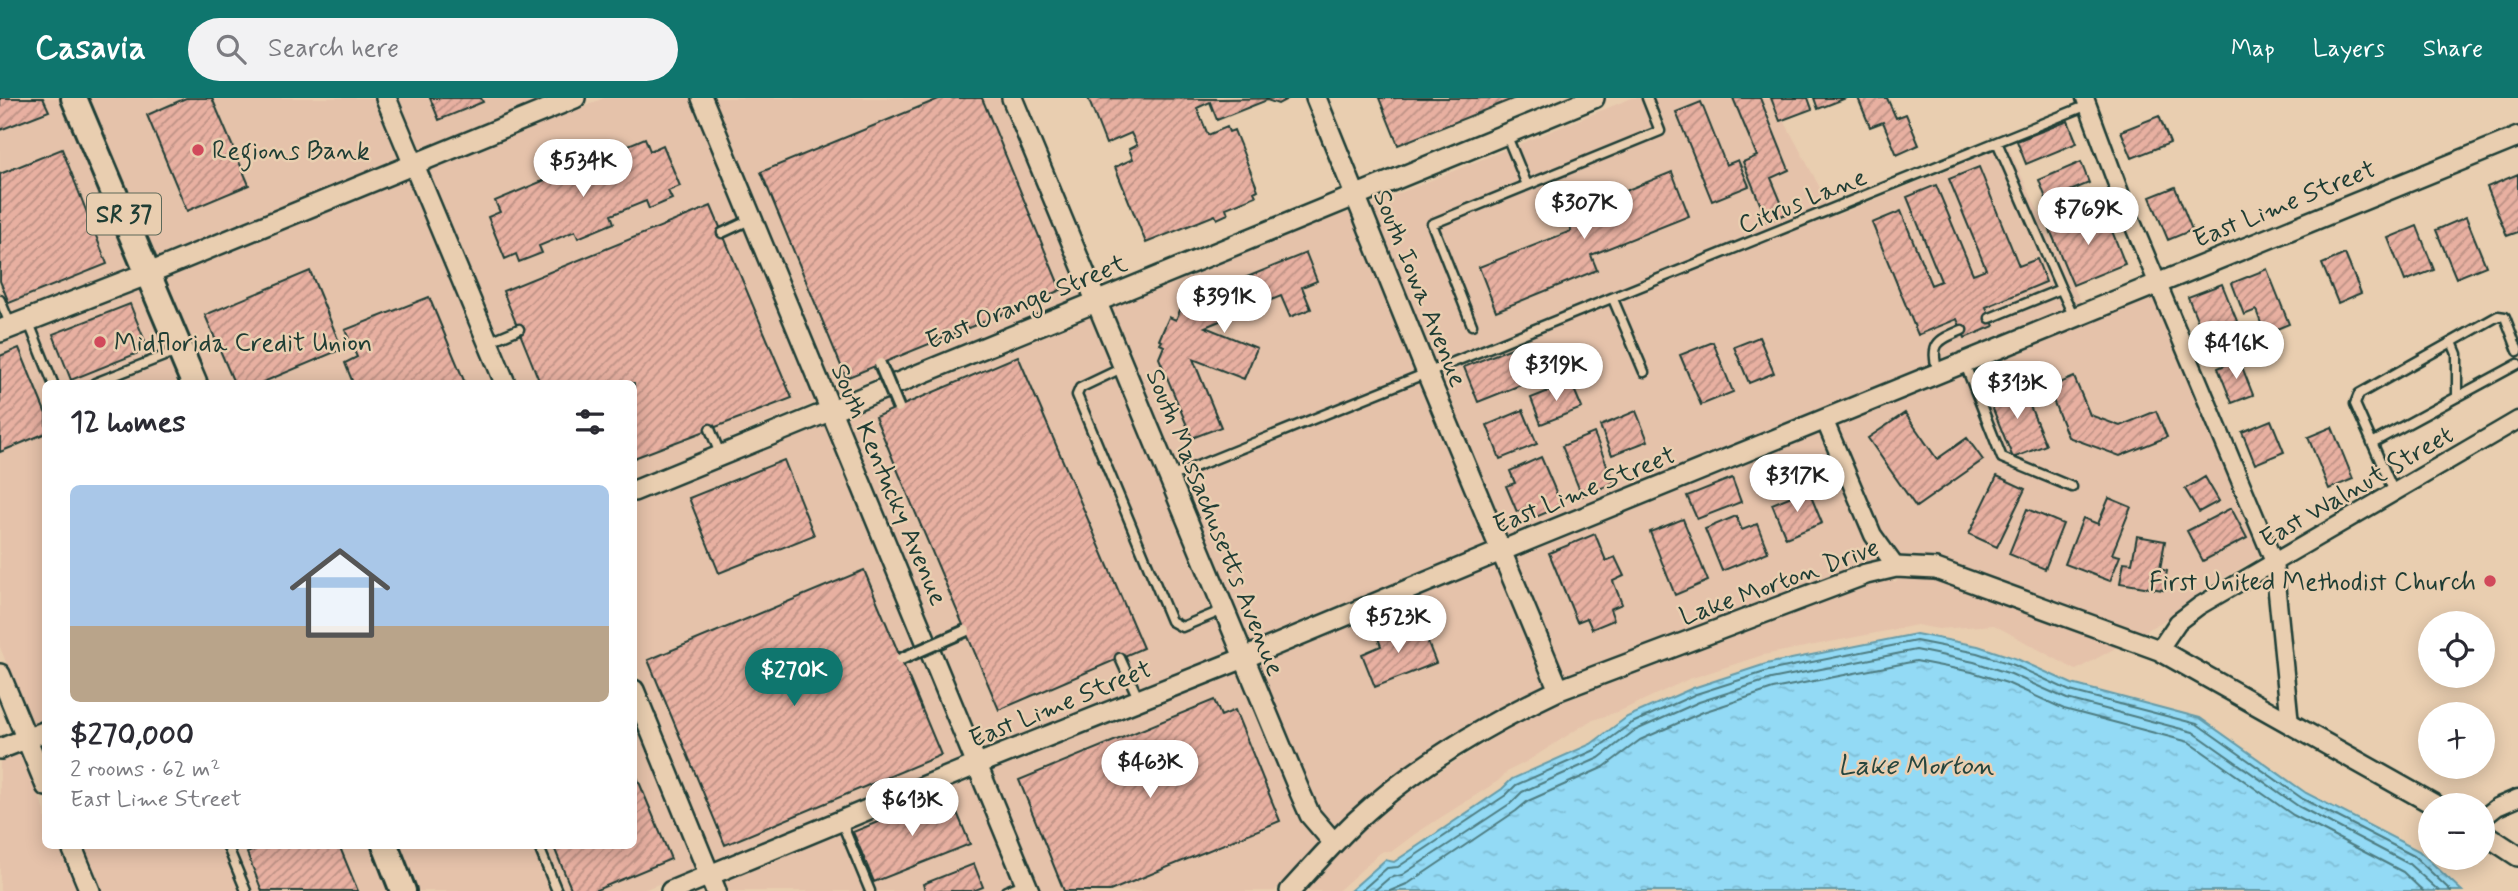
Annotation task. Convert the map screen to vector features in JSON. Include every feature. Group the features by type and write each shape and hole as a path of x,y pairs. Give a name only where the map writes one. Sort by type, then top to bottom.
{"main road":[{"name":"SR 37","path":"74,98 193,380"},
{"path":"13,326 149,273"},
{"path":"387,849 403,891"}],"street":[{"path":"386,98 504,380"},
{"path":"149,273 414,164 543,104 575,98"},
{"name":"South Kentucky Avenue","path":"702,98 1028,887"},
{"name":"South Massachusetts Avenue","path":"1012,98 1310,815 1334,843"},
{"name":"South Iowa Avenue","path":"1316,98 1559,690"},
{"name":"East Orange Street","path":"637,490 1594,98"},
{"path":"2087,101 2122,198 2274,562 2290,724"},
{"name":"East Lime Street","path":"671,891 713,883 841,821 978,764 1244,658 2518,137"},
{"path":"880,364 900,406"},
{"path":"1825,419 1873,535 1896,566"},
{"name":"East Walnut Street","path":"2159,650 2178,622 2199,606 2518,420"},
{"name":"Lake Morton Drive","path":"1290,891 1359,819 1412,776 1514,712 1559,690 1866,574 1896,566 1936,569 2159,650 2418,796"},
{"path":"901,659 965,631"},
{"path":"0,674 42,777"},
{"path":"637,697 713,883"},
{"path":"0,749 42,733"},
{"path":"2495,809 2518,798"},
{"path":"2495,841 2518,856"},
{"path":"73,849 90,891"}],"lane":[{"path":"1472,325 1432,224 1660,131 1647,98"},
{"name":"Citrus Lane","path":"1169,478 1997,142 2087,101"},
{"path":"1506,134 1527,185"},
{"path":"1997,142 2074,317"},
{"path":"722,233 752,219"},
{"path":"1990,318 2060,289"},
{"path":"1613,299 1644,372"},
{"path":"0,300 13,326 51,380"},
{"path":"2393,492 2355,404 2360,394 2498,316 2505,317 2518,351"},
{"path":"488,341 519,329"},
{"path":"1938,373 1934,358 1935,345 1941,339 1962,330"},
{"path":"2452,342 2457,354 2457,397"},
{"path":"103,380 181,350"},
{"path":"1964,362 2002,458 2072,486"},
{"path":"2372,443 2518,364"},
{"path":"1124,367 1080,388 1077,394 1171,621 1182,627 1224,610"},
{"path":"891,384 900,406"},
{"path":"710,429 720,454"},
{"path":"1120,658 1139,700"},
{"path":"841,821 870,891"},
{"path":"229,849 246,891"},
{"path":"540,849 557,891"},
{"path":"1006,891 1028,887"}],"shaded area":[{"path":"0,98 64,98 136,267 0,319"},
{"path":"85,98 375,98 400,158 154,259"},
{"path":"397,98 545,98 419,150"},
{"path":"604,98 691,98 816,402 637,478 637,380 515,380 427,171"},
{"path":"712,98 1001,98 1083,295 835,395"},
{"path":"1632,98 1772,98 1835,216 2007,145 2081,302 1506,537 1370,205"},
{"path":"409,178 494,380 204,380 163,280"},
{"path":"1351,212 1488,545 1249,644 1110,308 1308,226"},
{"path":"144,287 183,380 42,380 42,720 31,725 0,647 0,343"},
{"path":"2154,296 2261,556 2194,596 2168,618 2142,633 1939,559 1900,556 1881,530 1838,426"},
{"path":"1092,315 1231,651 983,750 843,416"},
{"path":"825,423 965,757 715,862 637,671 637,502"},
{"path":"1819,433 1864,539 1878,560 1564,677 1514,558"},
{"path":"1496,565 1546,684 1508,702 1406,767 1334,827 1318,809 1258,665"},
{"path":"1899,578 1935,580 2117,647 2076,670 1994,625 1938,629 1917,625 1763,655 1689,679 1620,711 1590,721 1508,771 1498,781 1391,852 1380,853 1338,891 1305,891 1365,828 1418,785 1519,722 1563,701 1869,585 1892,579 1895,582"},
{"path":"1239,672 1301,819 1320,842 1275,891 1040,891 991,770"},
{"path":"637,723 696,869 641,891 414,891 397,849 637,849"},
{"path":"21,753 42,804 42,849 62,849 79,891 0,891 0,761"},
{"path":"973,778 1019,891 727,891 723,882"},
{"path":"83,849 376,849 392,891 101,891"}],"water":[{"name":"Lake Morton","path":"1916,634 1978,646 2017,659 2072,684 2200,718 2306,793 2418,850 2418,870 2439,870 2462,891 1350,891 1385,860 1394,862 1502,789 1512,779 1591,744 1627,717 1693,688 1766,664"}],"building":[{"path":"0,98 43,98 49,111 0,130"},
{"name":"Regions Bank","path":"186,98 212,98 249,185 187,211 147,115"},
{"path":"430,98 481,98 483,102 439,120"},
{"path":"941,98 982,98 1061,290 846,378 761,172"},
{"path":"1088,98 1289,98 1278,104 1267,100 1217,120 1210,102 1197,108 1208,135 1227,127 1229,132 1234,130 1258,190 1254,192 1256,196 1226,208 1228,214 1217,219 1215,215 1146,243 1115,167 1133,159 1129,149 1137,145 1131,133 1106,144"},
{"path":"1379,98 1515,98 1398,145"},
{"path":"1733,98 1760,98 1789,170 1771,178 1786,214 1767,221 1743,162 1757,156"},
{"path":"1771,98 1808,98 1812,109 1780,121"},
{"path":"1814,98 1846,98 1818,109"},
{"path":"1858,98 1887,98 1896,118 1906,114 1919,145 1897,155 1883,122 1870,127"},
{"path":"1701,102 1726,165 1738,160 1749,186 1712,201 1676,112"},
{"path":"2159,116 2170,143 2132,158 2121,131"},
{"path":"2068,121 2077,143 2026,164 2017,141"},
{"path":"645,138 650,151 663,145 680,186 668,191 672,199 649,209 646,201 611,215 614,223 578,238 575,231 539,246 542,253 519,262 516,254 505,259 488,217 500,212 495,201"},
{"path":"62,149 107,264 9,303 0,281 0,174"},
{"path":"2081,162 2089,183 2047,201 2039,180"},
{"path":"1979,167 2019,266 2037,259 2046,282 1986,307 1994,326 1965,338 1957,319 1918,335 1872,223 1901,211 1931,285 1941,281 1907,197 1936,185 1973,274 1986,269 1949,179"},
{"path":"1672,172 1689,216 1591,255 1597,270 1496,311 1479,267 1571,231 1565,215"},
{"path":"2518,174 2518,232 2507,236 2487,187"},
{"path":"2175,187 2192,230 2168,240 2150,197"},
{"path":"711,206 792,398 637,457 637,380 539,380 503,291"},
{"path":"2103,208 2125,264 2073,285 2050,230"},
{"path":"2466,217 2486,266 2456,278 2436,230"},
{"path":"2417,226 2434,270 2405,281 2388,238"},
{"path":"1306,253 1317,281 1302,287 1311,309 1290,317 1281,296 1205,327 1257,348 1244,379 1193,359 1221,427 1192,438 1159,358 1164,346 1159,340 1169,317 1176,320 1183,303"},
{"path":"2345,254 2361,293 2338,303 2322,264"},
{"path":"2267,269 2289,324 2265,334 2256,310 2244,315 2232,283"},
{"path":"310,271 342,349 268,380 233,380 205,315"},
{"path":"2222,284 2243,336 2209,349 2188,297"},
{"path":"429,297 464,380 352,380 345,363 357,357 345,330"},
{"name":"Midflorida Credit Union","path":"130,304 148,349 71,380 53,334"},
{"path":"1759,337 1774,373 1749,383 1734,347"},
{"path":"1713,342 1733,392 1701,405 1680,355"},
{"path":"1519,345 1533,380 1478,402 1464,367"},
{"path":"19,348 42,404 42,435 0,452 0,356"},
{"path":"1018,356 1143,648 999,710 875,417"},
{"path":"2239,359 2253,395 2232,403 2218,368"},
{"path":"2074,377 2090,415 2120,426 2156,411 2167,437 2120,456 2068,437 2048,388"},
{"path":"1571,382 1582,408 1541,424 1531,398"},
{"path":"2021,384 2046,445 2013,458 1988,397"},
{"path":"1523,410 1537,444 1500,459 1487,425"},
{"path":"1636,411 1648,441 1612,455 1600,426"},
{"path":"1905,413 1937,459 1967,438 1983,460 1916,507 1868,438"},
{"path":"2271,420 2284,452 2255,464 2242,432"},
{"path":"2332,427 2353,479 2329,489 2308,437"},
{"path":"1594,433 1614,483 1582,496 1562,446"},
{"path":"1541,457 1562,506 1531,519 1526,508 1517,512 1506,486 1515,483 1510,471"},
{"path":"784,460 814,535 719,573 689,498"},
{"path":"1997,476 2025,489 1997,547 1969,534"},
{"path":"2205,477 2219,501 2199,512 2185,489"},
{"path":"1732,478 1741,502 1697,519 1687,496"},
{"path":"1808,489 1822,523 1786,538 1772,504"},
{"path":"2109,498 2131,507 2112,554 2120,556 2110,581 2065,564 2083,518 2098,524"},
{"path":"2231,508 2247,538 2203,561 2187,531"},
{"path":"2027,509 2063,524 2045,569 2009,554"},
{"path":"1736,516 1742,530 1757,524 1768,552 1722,571 1705,529"},
{"path":"1683,519 1708,581 1675,595 1650,532"},
{"path":"1595,534 1606,561 1615,557 1624,576 1613,581 1622,604 1610,609 1614,620 1592,629 1587,618 1577,622 1549,553"},
{"path":"2137,536 2165,541 2160,569 2167,571 2163,590 2120,583 2124,562 2132,563"},
{"path":"864,570 941,755 725,845 648,660"},
{"path":"1401,624 1406,637 1423,630 1436,663 1375,687 1362,654 1381,646 1376,633"},
{"path":"1214,700 1221,716 1235,710 1280,821 1110,891 1064,891 1019,780"},
{"path":"637,777 671,859 594,891 572,891 555,849 637,849"},
{"path":"949,793 970,844 874,882 853,832"},
{"path":"256,849 341,849 358,891 262,891 247,853"},
{"path":"974,864 983,887 973,891 925,891 923,884"}],"place":[{"name":"Regions Bank","path":"198,150"},
{"name":"Midflorida Credit Union","path":"100,342"},
{"name":"First United Methodist Church","path":"2490,581"}]}
